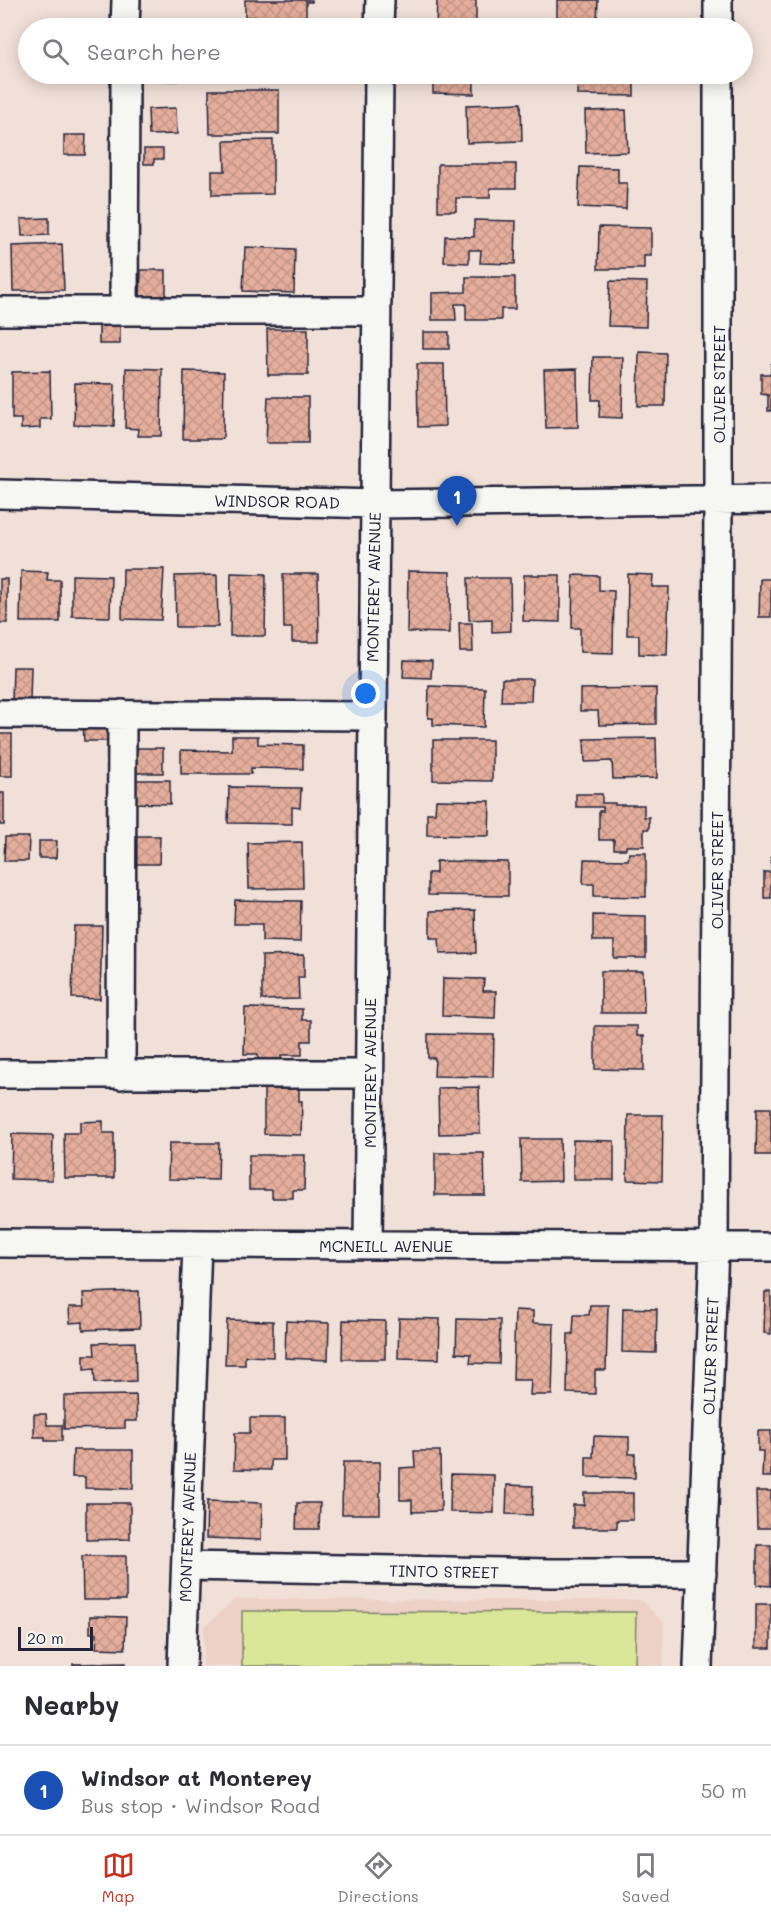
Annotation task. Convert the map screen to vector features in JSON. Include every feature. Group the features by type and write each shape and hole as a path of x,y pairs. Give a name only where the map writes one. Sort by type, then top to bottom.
{"street":[{"path":"126,0 126,18"},
{"path":"379,18 380,0"},
{"path":"718,0 718,18"},
{"path":"124,311 125,84"},
{"name":"MONTEREY AVENUE","path":"368,1245 370,716 375,504 379,84"},
{"name":"OLIVER STREET","path":"699,1666 714,1247 718,84"},
{"path":"0,312 376,311"},
{"name":"WINDSOR ROAD","path":"0,494 375,504 771,499"},
{"path":"0,714 370,716"},
{"path":"121,1075 122,714"},
{"path":"0,1074 369,1074"},
{"name":"MCNEILL AVENUE","path":"0,1243 771,1247"},
{"name":"MONTEREY AVENUE","path":"182,1666 197,1244"},
{"name":"TINTO STREET","path":"186,1566 702,1572"}],"shaded area":[{"path":"235,1599 641,1600 664,1623 663,1666 203,1666 204,1627"}],"green space":[{"path":"242,1611 636,1612 635,1666 242,1666"}],"building":[{"path":"245,0 312,0 312,2 306,2 306,17 245,17"},
{"path":"437,0 476,0 476,18 436,18"},
{"path":"557,0 598,0 597,18 557,18"},
{"path":"433,84 474,84 474,94 433,93"},
{"path":"578,84 634,84 634,96 577,95"},
{"path":"209,90 279,90 279,134 210,134"},
{"path":"521,103 522,141 467,143 466,105"},
{"path":"176,108 177,134 149,135 148,109"},
{"path":"626,110 628,152 586,153 585,111"},
{"path":"64,135 86,135 85,155 64,155"},
{"path":"273,140 273,194 212,195 212,171 225,171 224,141"},
{"path":"144,149 163,149 163,159 154,159 154,164 144,164"},
{"path":"438,164 516,164 516,188 490,188 490,198 456,198 456,211 438,211"},
{"path":"580,167 618,168 618,183 627,183 626,209 578,207"},
{"path":"49,218 49,235 22,236 21,219"},
{"path":"474,220 516,221 515,264 480,263 481,250 469,250 469,263 444,262 445,236 474,237"},
{"path":"599,227 651,228 651,256 644,256 644,269 598,269"},
{"path":"62,244 64,290 13,291 12,246"},
{"path":"245,247 295,249 294,293 243,291"},
{"path":"141,270 166,270 166,297 140,297"},
{"path":"466,277 515,277 515,309 501,309 501,320 466,320 466,304 455,304 456,320 432,320 432,293 466,292"},
{"path":"610,281 647,282 646,327 608,326"},
{"path":"120,318 120,344 99,344 99,319"},
{"path":"267,329 308,329 308,375 268,375"},
{"path":"423,332 449,332 449,349 423,349"},
{"path":"639,352 666,353 665,406 638,406"},
{"path":"593,357 623,357 622,418 599,417 600,400 592,400"},
{"path":"417,364 444,364 445,426 418,427"},
{"path":"126,368 162,369 161,436 138,436 139,429 125,428"},
{"path":"577,369 578,427 546,428 544,370"},
{"path":"50,371 51,419 40,419 40,428 21,429 21,419 12,419 12,372"},
{"path":"184,371 224,372 223,439 183,439"},
{"path":"761,374 771,374 771,411 768,411 768,395 761,394"},
{"path":"75,383 115,384 114,426 74,425"},
{"path":"268,397 308,397 308,443 266,443"},
{"path":"123,569 164,569 161,620 122,619"},
{"path":"21,571 48,572 47,580 60,580 60,622 20,622"},
{"path":"408,571 450,572 450,633 407,632"},
{"path":"231,573 266,574 265,636 230,636"},
{"path":"283,574 318,574 319,642 292,642 292,628 284,628"},
{"path":"628,574 653,575 652,587 669,587 667,655 639,654 639,635 627,635"},
{"path":"72,575 111,576 110,617 72,616"},
{"path":"217,575 218,627 176,627 175,576"},
{"path":"524,575 560,575 560,622 523,621"},
{"path":"573,575 599,576 599,590 614,591 613,653 580,652 580,628 572,628"},
{"path":"468,578 510,578 511,631 492,632 492,619 469,620"},
{"path":"0,579 7,579 7,623 0,623"},
{"path":"760,579 771,579 771,617 759,617"},
{"path":"459,623 472,623 473,652 460,652"},
{"path":"404,660 432,661 431,678 403,677"},
{"path":"13,667 31,667 30,701 12,700"},
{"path":"502,679 532,679 531,701 501,701"},
{"path":"429,686 485,688 484,727 433,725 433,718 428,718"},
{"path":"656,688 656,724 599,725 598,711 580,711 580,689"},
{"path":"107,722 108,741 84,741 83,723"},
{"path":"0,734 12,734 12,776 0,776"},
{"path":"232,736 258,736 258,744 303,745 303,769 251,768 251,774 181,774 181,750 232,751"},
{"path":"656,738 657,778 613,779 612,761 585,762 584,739"},
{"path":"433,740 492,740 492,781 433,780"},
{"path":"133,748 163,748 163,773 133,773"},
{"path":"129,780 170,780 170,804 129,803"},
{"path":"229,787 301,788 300,808 292,807 292,824 228,823"},
{"path":"0,793 4,793 4,825 0,825"},
{"path":"576,794 602,794 602,803 644,805 644,817 649,817 649,829 644,829 644,846 614,849 614,840 599,840 599,811 603,811 603,807 576,807"},
{"path":"436,800 490,801 489,836 427,835 427,813 435,813"},
{"path":"130,836 160,836 159,864 130,864"},
{"path":"5,837 29,837 28,861 4,861"},
{"path":"39,841 57,841 56,858 39,858"},
{"path":"302,842 303,888 249,889 248,843"},
{"path":"629,853 646,853 646,897 594,896 594,884 583,884 584,859 628,860"},
{"path":"436,861 508,862 508,896 428,895 428,873 436,873"},
{"path":"764,872 771,872 771,898 764,898"},
{"path":"235,900 301,901 300,942 262,941 262,924 234,924"},
{"path":"475,910 476,953 440,954 439,938 430,938 430,911"},
{"path":"593,915 646,916 646,958 614,958 614,941 593,941"},
{"path":"74,926 102,926 100,999 72,998"},
{"path":"304,955 304,977 298,977 299,999 262,1000 262,956"},
{"path":"601,971 643,971 644,1013 601,1013"},
{"path":"443,978 484,979 483,991 496,991 495,1018 442,1016"},
{"path":"245,1008 302,1009 302,1020 311,1020 311,1041 302,1041 302,1055 281,1055 281,1067 258,1067 258,1054 244,1054"},
{"path":"595,1026 637,1026 637,1036 644,1036 644,1070 595,1069"},
{"path":"428,1034 494,1035 493,1077 434,1076 435,1058 428,1058"},
{"path":"479,1087 480,1133 439,1134 438,1088"},
{"path":"264,1088 299,1088 299,1101 302,1101 301,1135 264,1134"},
{"path":"757,1108 771,1108 771,1155 756,1155"},
{"path":"628,1115 663,1115 662,1181 627,1180"},
{"path":"103,1121 103,1133 114,1133 114,1178 65,1178 64,1133 80,1133 80,1122"},
{"path":"12,1134 53,1135 52,1180 11,1179"},
{"path":"521,1139 560,1139 561,1181 522,1182"},
{"path":"573,1140 614,1141 614,1180 573,1180"},
{"path":"169,1143 219,1143 218,1180 168,1179"},
{"path":"435,1153 484,1153 485,1195 435,1195"},
{"path":"249,1155 305,1155 304,1190 293,1190 293,1198 272,1198 272,1190 249,1190"},
{"path":"139,1291 140,1328 83,1330 83,1322 70,1323 69,1307 84,1307 83,1293"},
{"path":"765,1292 771,1292 771,1334 764,1333"},
{"path":"590,1305 608,1305 606,1370 595,1370 595,1394 567,1393 568,1334 573,1334 574,1315 589,1315"},
{"path":"623,1308 657,1309 656,1353 622,1352"},
{"path":"515,1310 533,1311 533,1323 554,1324 552,1395 530,1395 531,1380 513,1380"},
{"path":"399,1318 440,1319 439,1359 398,1358"},
{"path":"457,1319 500,1320 499,1364 470,1363 471,1354 456,1353"},
{"path":"227,1320 273,1321 273,1357 245,1356 245,1365 225,1365"},
{"path":"343,1320 385,1321 385,1359 342,1359"},
{"path":"286,1321 329,1323 328,1360 285,1358"},
{"path":"135,1342 136,1381 95,1383 94,1369 84,1370 84,1355 95,1355 94,1343"},
{"path":"136,1395 137,1421 125,1421 125,1428 64,1429 64,1396"},
{"path":"34,1414 46,1414 47,1425 62,1425 62,1441 45,1441 45,1437 34,1437"},
{"path":"250,1418 285,1418 285,1460 271,1460 271,1470 234,1469 235,1433 250,1433"},
{"path":"758,1431 771,1431 771,1477 762,1477 763,1451 758,1451"},
{"path":"594,1436 629,1437 629,1454 635,1454 635,1478 586,1477 586,1457 593,1457"},
{"path":"73,1450 133,1450 133,1489 85,1488 85,1477 72,1477"},
{"path":"414,1451 440,1451 441,1511 412,1512 412,1500 400,1500 400,1468 415,1467"},
{"path":"343,1462 380,1462 380,1514 342,1514"},
{"path":"451,1474 494,1475 494,1513 450,1512"},
{"path":"507,1485 533,1486 532,1515 506,1514"},
{"path":"756,1491 771,1491 771,1528 757,1528"},
{"path":"584,1493 633,1493 633,1520 617,1520 617,1528 573,1528 573,1505 584,1505"},
{"path":"207,1501 262,1503 261,1540 206,1538"},
{"path":"86,1503 130,1503 130,1539 86,1540"},
{"path":"297,1503 320,1503 319,1529 296,1529"},
{"path":"757,1545 771,1545 771,1586 757,1585"},
{"path":"82,1556 126,1556 126,1600 83,1600"},
{"path":"756,1604 771,1604 771,1648 756,1648"},
{"path":"90,1616 126,1617 125,1649 96,1648 97,1633 90,1633"},
{"path":"126,1663 126,1666 73,1666 73,1664"}],"place":[{"name":"Windsor at Monterey","path":"457,526"}]}
